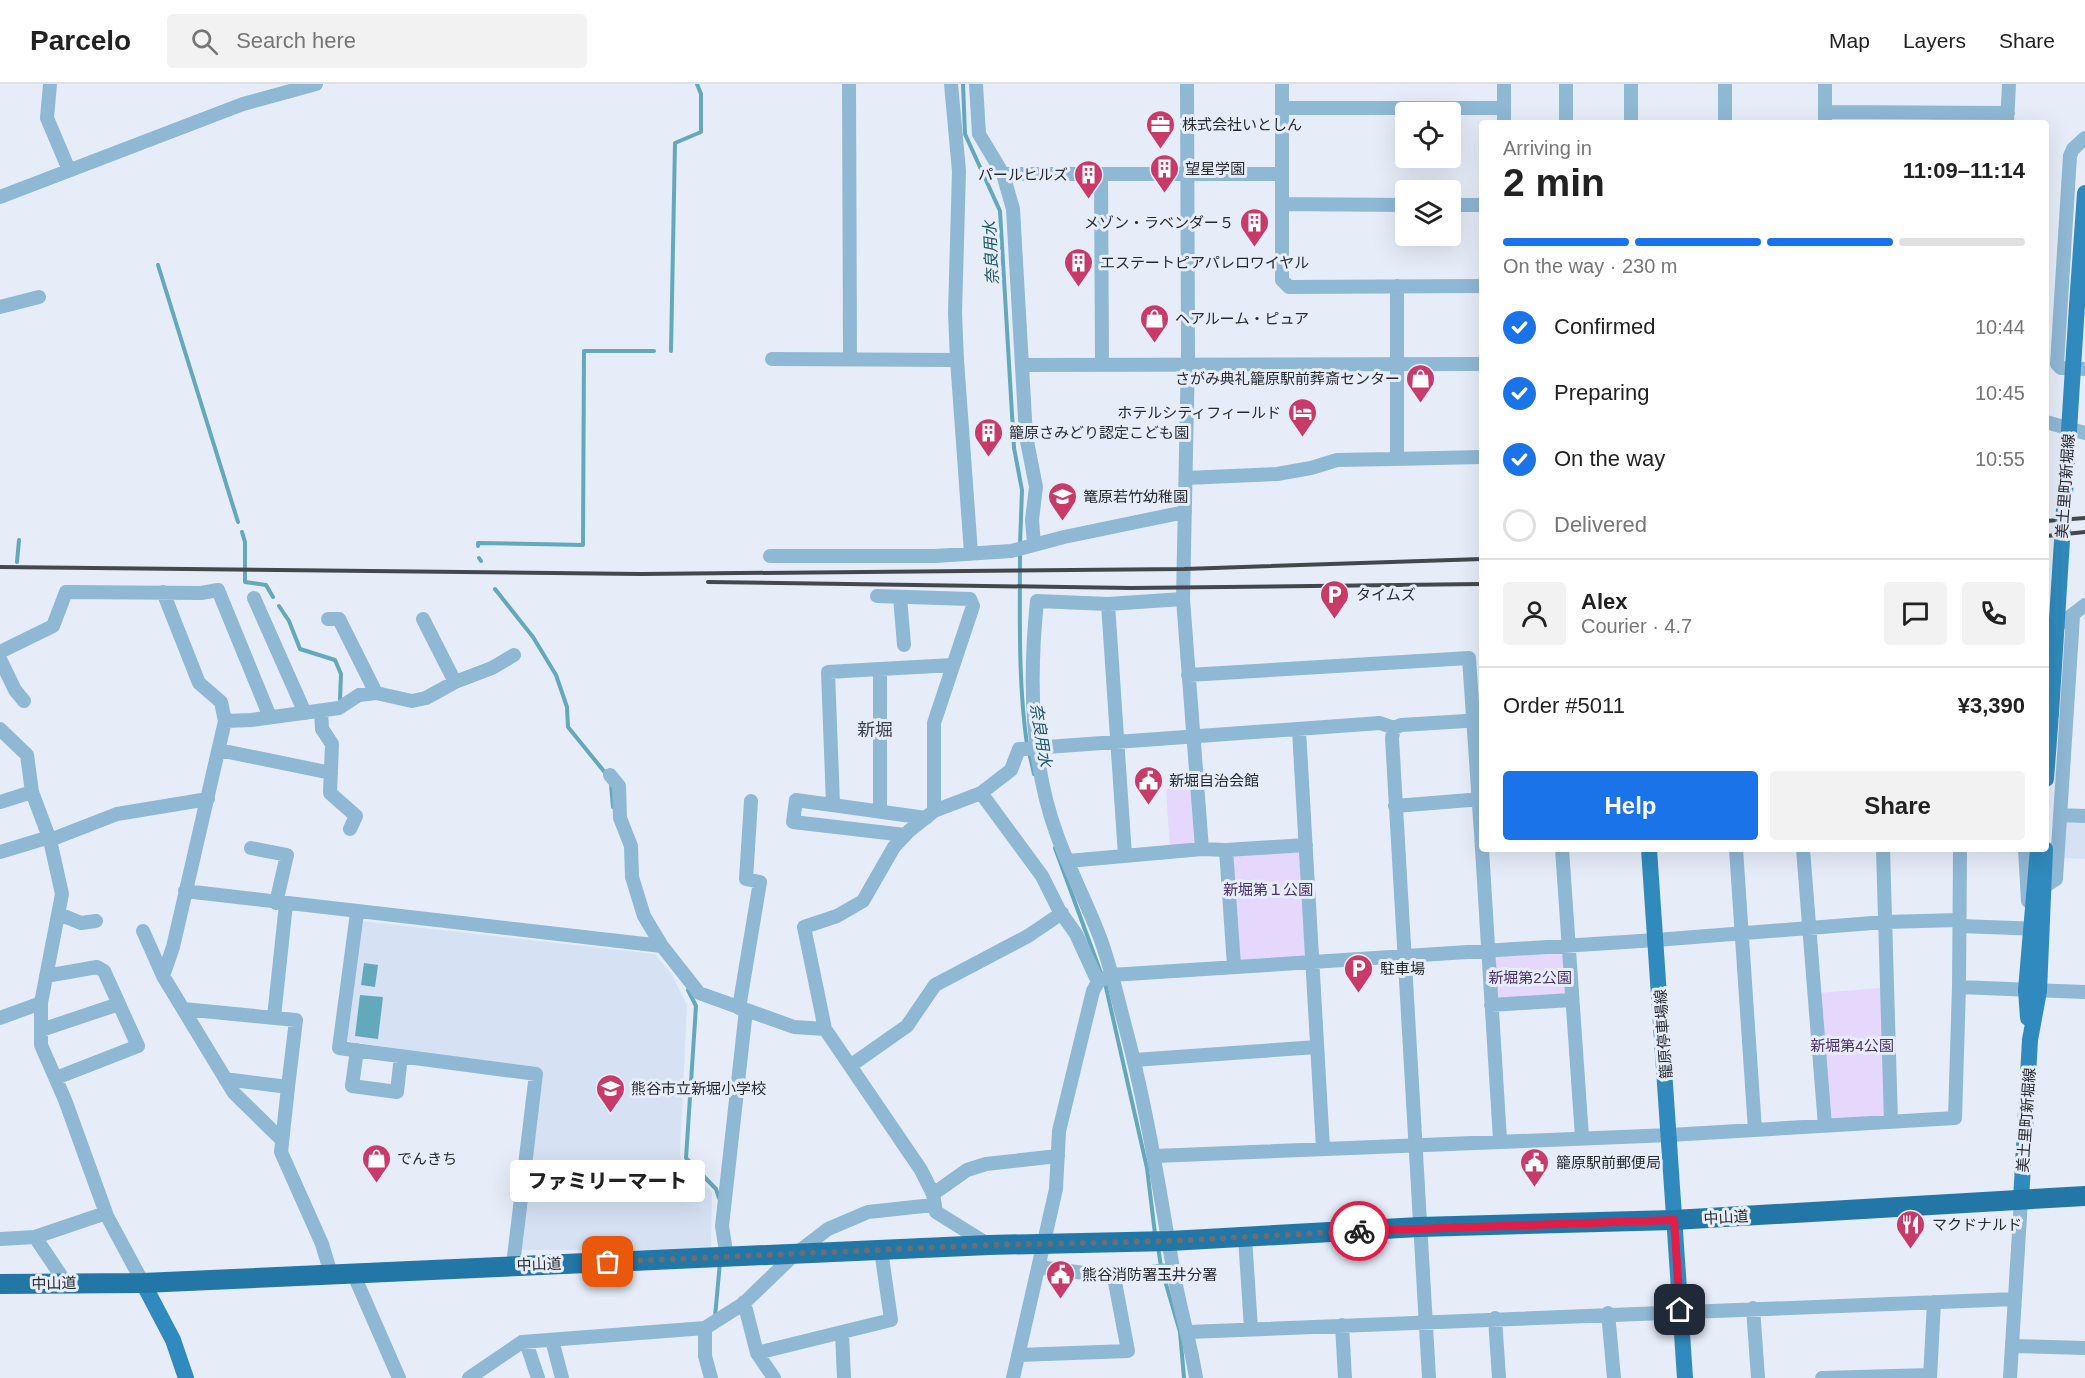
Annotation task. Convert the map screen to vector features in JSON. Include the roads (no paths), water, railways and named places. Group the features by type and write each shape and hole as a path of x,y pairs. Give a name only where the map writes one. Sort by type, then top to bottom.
{"highway":[{"name":"中山道","path":"0,1284 143,1283 989,1245 1160,1241 1419,1227 1674,1220 2085,1196"}],"main road":[{"name":"美土里町新堀線","path":"2049,739 2085,193"},
{"name":"籠原停車場線","path":"1649,852 1685,1378"},
{"name":"美土里町新堀線","path":"2038,852 2039,886"},
{"name":"美土里町新堀線","path":"2021,1200 2036,929 2044,852"},
{"path":"143,1283 173,1340 186,1378"}],"street":[{"path":"50,84 47,118 69,170"},
{"path":"0,197 243,104 316,84"},
{"path":"849,84 850,359"},
{"path":"951,84 959,171 957,360 971,553"},
{"path":"976,84 980,134 1003,174 1013,209 1026,436 1036,487 1031,545"},
{"path":"1186,84 1187,363 1183,599 1202,849"},
{"path":"1282,84 1282,280 1288,287 1479,286"},
{"path":"1504,84 1504,120"},
{"path":"1566,84 1566,120"},
{"path":"1631,84 1631,120"},
{"path":"1725,84 1725,120"},
{"path":"1825,84 1825,118 2007,118 2009,84"},
{"path":"1282,108 1504,108"},
{"path":"2070,426 2080,369 2061,368 2057,364 2053,333 2070,156 2073,149 2085,138"},
{"path":"1003,174 1282,174"},
{"path":"1101,174 1102,365"},
{"path":"1282,204 1395,205"},
{"path":"1461,205 1479,205"},
{"path":"1393,459 1397,455 1397,286"},
{"path":"0,307 39,297"},
{"path":"772,359 957,360"},
{"path":"1023,365 1479,364"},
{"path":"2049,422 2070,426 2085,433"},
{"path":"1185,478 1277,474 1311,468 1336,460 1479,457"},
{"path":"770,556 1011,551 1185,512"},
{"path":"0,652 53,626 66,592 201,593 218,590 270,717"},
{"path":"163,592 200,683 221,702 225,721 173,947 163,976"},
{"path":"877,596 970,599 973,606 934,723 930,814"},
{"path":"900,597 904,645"},
{"path":"254,598 305,713"},
{"path":"1183,599 1108,604 1037,601 1033,642 1030,747 1068,861 1100,936 1134,1060 1155,1156 1164,1271 1188,1332 1196,1378"},
{"path":"1108,604 1125,856"},
{"path":"2049,626 2073,616 2085,605"},
{"path":"2039,886 2056,879 2073,616"},
{"path":"328,619 339,619 376,693"},
{"path":"423,619 455,682"},
{"path":"225,721 339,708 359,695 376,693 412,701 426,698 455,682 492,669 514,655"},
{"path":"1188,675 1469,658 1477,720 1479,773"},
{"path":"0,659 15,690 24,700"},
{"path":"833,804 828,672 953,665"},
{"path":"880,669 880,811"},
{"path":"321,711 322,729 332,744 330,794 356,816 350,829"},
{"path":"989,1245 936,1212 921,1170 825,1029 804,927 837,915 863,901 887,857 905,835 930,814 981,793 1011,770 1016,750 1030,747 1380,723 1394,728 1401,725 1477,720"},
{"path":"1394,728 1392,738 1395,806 1429,1378"},
{"path":"0,729 6,742 27,755 32,792 50,840 62,894 41,1004 41,1045 56,1078 106,1213 143,1283"},
{"path":"1299,729 1323,1148"},
{"path":"219,750 331,773"},
{"path":"610,775 619,786 620,818 631,846 632,877 644,916 662,946 699,993 794,1027 825,1029"},
{"path":"0,802 32,792"},
{"path":"981,793 1042,876 1076,934 1098,982"},
{"path":"0,852 43,839 50,840 117,814 208,798"},
{"path":"1395,806 1479,799"},
{"path":"905,835 793,822 796,800 880,811 930,814"},
{"path":"727,1258 723,1226 742,1009 760,882 746,879 751,801"},
{"path":"2060,815 2085,816"},
{"path":"1068,861 1202,849 1226,850 1306,845"},
{"path":"251,848 286,855 274,1017"},
{"path":"1226,850 1234,966"},
{"path":"1482,852 1500,1140"},
{"path":"1562,852 1582,1137"},
{"path":"1736,852 1755,1130"},
{"path":"1803,852 1825,1126"},
{"path":"1883,852 1891,1122"},
{"path":"1155,1156 1500,1140 1670,1135 1955,1118 1960,852"},
{"path":"1013,1378 1056,1189 1059,1131 1093,991 1098,982 1111,975 1404,954 1656,940 1885,922 1959,923 2036,929 2025,852"},
{"path":"186,891 357,913 662,946"},
{"path":"357,913 339,1048 536,1074 513,1265"},
{"path":"850,1066 907,1026 935,985 1028,936 1062,913"},
{"path":"59,914 81,923 96,921"},
{"path":"143,931 163,976 234,1093 282,1140"},
{"path":"46,976 97,967 104,971 138,1046 56,1078"},
{"path":"1959,987 2085,992"},
{"path":"1491,1005 1571,1000"},
{"path":"0,1018 41,1004"},
{"path":"41,1030 119,1005"},
{"path":"183,1009 296,1020 281,1152 322,1244 331,1274"},
{"path":"1134,1060 1317,1047"},
{"path":"357,1050 352,1086 397,1092 401,1056"},
{"path":"225,1079 288,1087"},
{"path":"469,1378 484,1374 526,1342 705,1328 744,1302 794,1255 828,1229 844,1220 868,1212 933,1200 967,1170 986,1164 1058,1156"},
{"path":"2010,1378 2021,1200"},
{"path":"0,1239 35,1237 106,1213"},
{"path":"35,1237 66,1283"},
{"path":"1245,1237 1251,1329"},
{"path":"757,1353 891,1320 881,1251"},
{"path":"1039,1267 1114,1277 1164,1271"},
{"path":"353,1273 399,1378"},
{"path":"1018,1355 1128,1351 1114,1277"},
{"path":"1188,1332 1680,1310 2015,1299"},
{"path":"744,1302 757,1353 774,1378"},
{"path":"1822,1378 1930,1376 1934,1302"},
{"path":"1753,1308 1758,1378"},
{"path":"1608,1313 1614,1378"},
{"path":"1495,1318 1499,1378"},
{"path":"1342,1325 1345,1378"},
{"path":"705,1328 705,1356 711,1378"},
{"path":"842,1332 844,1378"},
{"path":"552,1340 562,1378"},
{"path":"526,1342 538,1378"},
{"path":"2013,1346 2085,1348"}],"water":[{"path":"364,963 378,965 375,987 361,985"},
{"path":"360,995 383,997 378,1039 355,1036"}],"waterway":[{"path":"671,351 675,143 701,132 701,94 697,84"},
{"name":"奈良用水","path":"963,84 965,134 1000,211 1014,448 1022,490 1020,545"},
{"path":"158,265 238,522"},
{"path":"478,546 478,543 583,545 584,351 654,351"},
{"path":"242,532 245,542 245,582 266,585 273,597"},
{"path":"17,562 19,540"},
{"name":"奈良用水","path":"1020,552 1021,673 1027,745"},
{"path":"495,589 533,637 556,675 567,707 568,727 607,775"},
{"path":"279,606 289,621 300,649 335,660 341,674 340,699"},
{"name":"奈良用水","path":"1029,752 1034,774"},
{"path":"611,784 613,807"},
{"name":"奈良用水","path":"1055,848 1102,976"},
{"name":"奈良用水","path":"1105,983 1147,1168 1155,1234"},
{"path":"688,990 696,1006 686,1158 716,1189 719,1198"},
{"name":"奈良用水","path":"1158,1247 1161,1266"},
{"path":"715,1317 720,1262"},
{"name":"奈良用水","path":"1163,1274 1180,1332 1184,1378"}],"railway":[{"path":"2049,521 2085,518"},
{"path":"2049,536 2085,532"},
{"path":"0,567 641,574 1184,569 1479,559"},
{"path":"708,582 1131,588 1479,584"}],"place":[{"name":"株式会社いとしん","path":"1161,150"},
{"name":"望星学園","path":"1164,194"},
{"name":"パールヒルズ","path":"1089,200"},
{"name":"メゾン・ラベンダー５","path":"1255,248"},
{"name":"エステートピアパレロワイヤル","path":"1079,288"},
{"name":"ヘアルーム・ピュア","path":"1154,344"},
{"name":"さがみ典礼籠原駅前葬斎センター","path":"1421,404"},
{"name":"ホテルシティフィールド","path":"1302,438"},
{"name":"籠原さみどり認定こども園","path":"988,458"},
{"name":"篭原若竹幼稚園","path":"1062,522"},
{"name":"タイムズ","path":"1335,620"},
{"name":"新堀自治会館","path":"1148,806"},
{"name":"駐車場","path":"1359,994"},
{"name":"熊谷市立新堀小学校","path":"610,1114"},
{"name":"でんきち","path":"376,1184"},
{"name":"籠原駅前郵便局","path":"1535,1188"},
{"name":"マクドナルド","path":"1911,1250"},
{"name":"ファミリーマート","path":"608,1262"},
{"name":"熊谷消防署玉井分署","path":"1061,1300"}],"district":[{"name":"新堀","path":"875,730"}],"park label":[{"name":"新堀第１公園","path":"1268,889"},
{"name":"新堀第2公園","path":"1530,977"},
{"name":"新堀第4公園","path":"1852,1045"}]}
